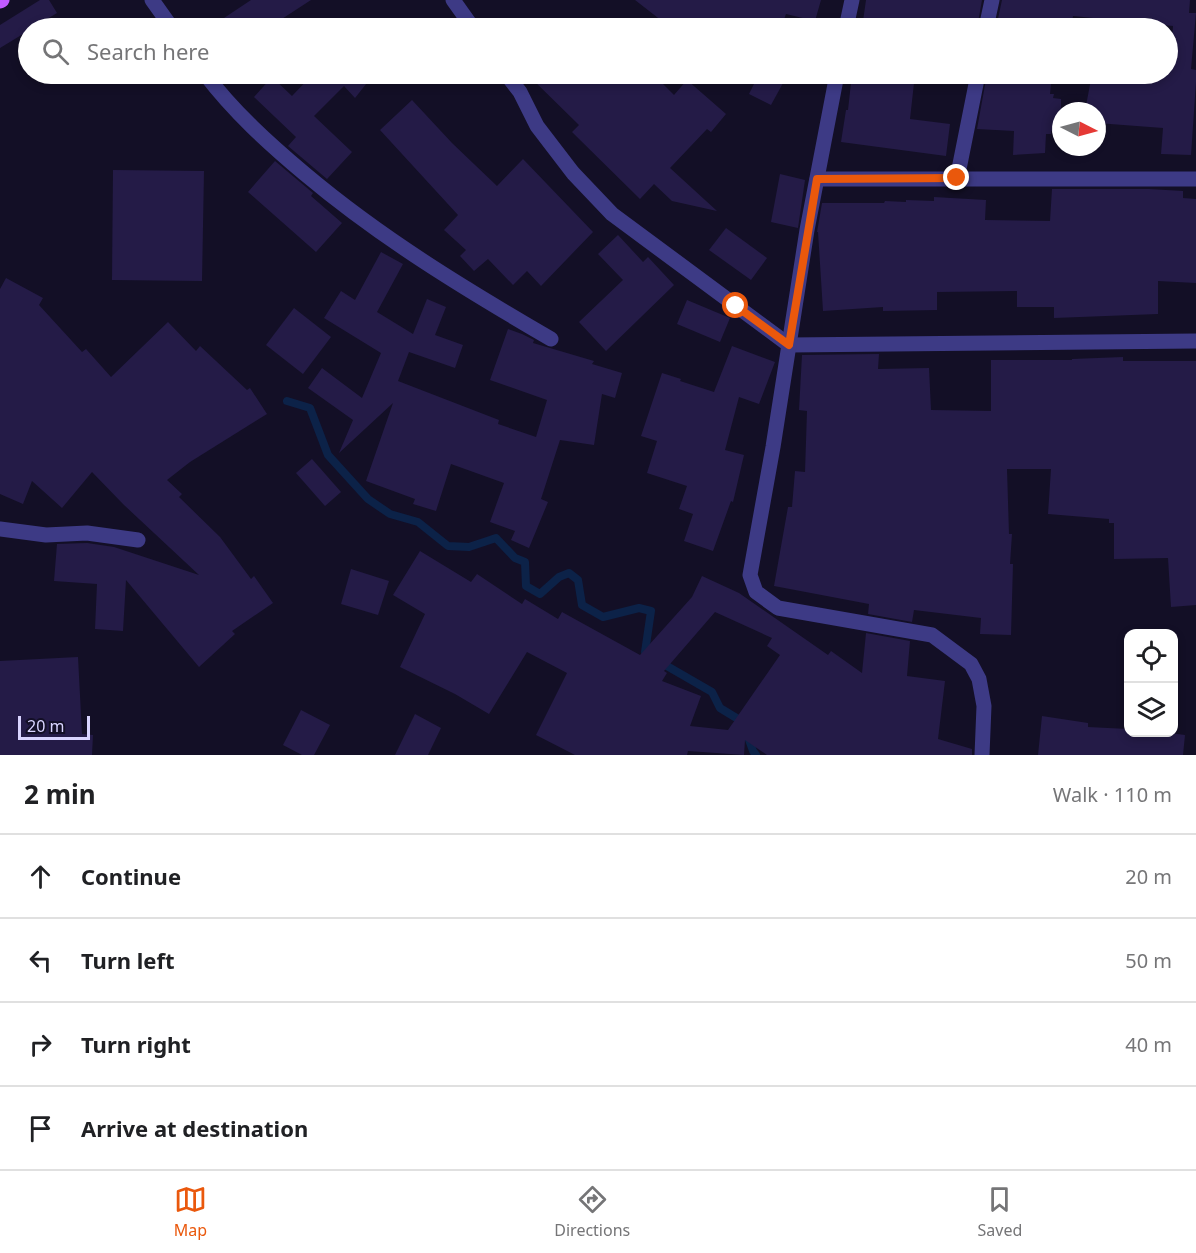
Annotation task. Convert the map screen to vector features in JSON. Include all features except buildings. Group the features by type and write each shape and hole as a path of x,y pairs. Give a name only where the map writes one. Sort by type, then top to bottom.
{"street":[{"path":"152,0 165,18"},
{"path":"453,0 466,18"},
{"path":"848,18 852,0"},
{"path":"988,18 992,0"},
{"path":"213,84 243,120 336,200 390,240 450,279 551,339"},
{"path":"514,84 537,126 573,173 612,214 789,345 1196,341"},
{"path":"835,84 750,574 756,592 778,608 932,635 971,664 979,679 984,706 982,755"},
{"path":"957,178 976,84"},
{"path":"817,179 1196,179"},
{"path":"0,529 46,535 87,533 138,540"}],"waterway":[{"path":"287,401 310,408 328,455 368,499 390,514 418,522 448,546 469,547 496,538 515,558 525,562 526,586 540,594 559,577 569,573 578,580 582,605 603,617 639,608 651,611 645,652 650,655"},
{"path":"660,662 712,692 720,708 743,722"},
{"path":"747,734 756,755"}],"route":[{"path":"736,306 789,345 817,179 957,178"}]}
